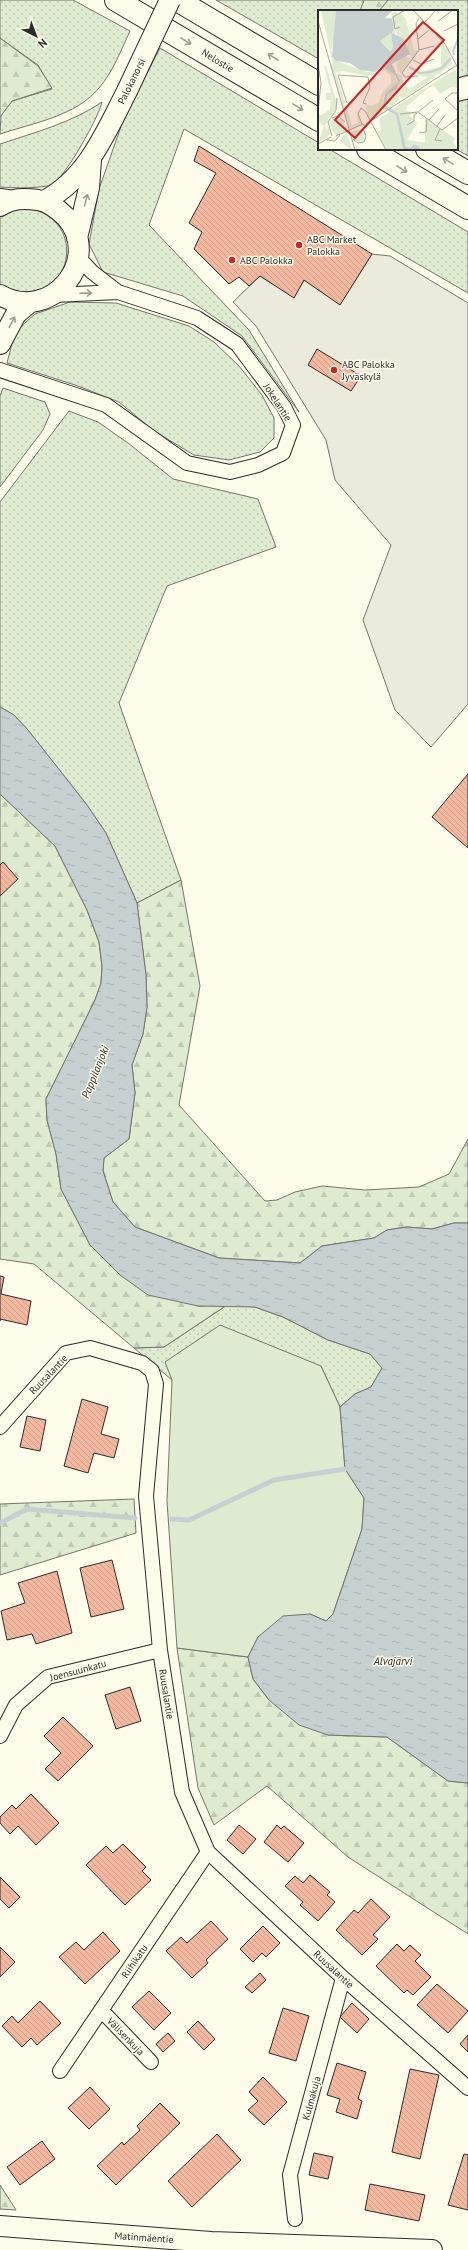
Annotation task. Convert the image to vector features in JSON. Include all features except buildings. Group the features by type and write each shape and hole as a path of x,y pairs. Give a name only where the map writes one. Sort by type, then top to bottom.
{"highway":[{"name":"Nelostie","path":"116,0 318,119"},
{"path":"177,0 318,83"},
{"path":"458,90 468,87"},
{"path":"370,150 468,208"},
{"path":"429,150 468,173"}],"main road":[{"name":"Palokanorsi","path":"44,201 57,195 91,160 127,91 170,0"},
{"name":"Palokanorsi","path":"54,295 66,285 74,272 89,188 91,160"},
{"path":"2,202 26,198 44,201 59,209 67,218 78,248"},
{"path":"0,295 9,300 28,303 42,301 54,295"},
{"path":"0,344 16,314 28,303"},
{"name":"Matinmäentie","path":"0,2226 211,2242 432,2250"}],"street":[{"name":"Jokelantie","path":"0,370 106,405 187,463 230,472 258,465 283,453 293,425 284,407 237,344 197,318 118,292 92,272 78,248"},
{"name":"Jokelantie","path":"54,295 118,292"},
{"name":"Ruusalantie","path":"0,1427 66,1353 90,1348 142,1363 152,1371 156,1384 146,1496 160,1650 182,1792 208,1852 343,1978 468,2088"},
{"name":"Joensuunkatu","path":"0,1736 16,1705 48,1677 160,1650"},
{"name":"Riihikatu","path":"60,2071 208,1852"},
{"name":"Kulmakuja","path":"295,2219 290,2175 343,1978"},
{"name":"Välisenkuja","path":"101,2010 151,2062"}],"green space":[{"path":"0,0 73,0 130,31 104,82 89,98 66,112 40,122 0,134 1,114 12,101 52,89 38,65 0,38"},
{"path":"216,0 468,0 468,76 458,80 458,10 318,10 318,58"},
{"path":"364,0 388,0 380,10 360,10"},
{"path":"0,38 38,66 52,88 12,101 0,117"},
{"path":"160,48 318,142 318,150 331,150 468,232 468,293 184,129 149,225 249,330 299,412 242,336 183,296 103,272 89,244 99,189 124,118"},
{"path":"468,95 468,156 458,150 458,98"},
{"path":"102,102 100,110 81,146 65,170 53,184 48,186 19,188 0,187 0,144 66,121"},
{"path":"28,208 48,216 61,229 66,244 66,261 59,275 48,287 33,292 5,288 0,285 0,216 17,209"},
{"path":"70,302 116,303 189,326 214,342 239,366 262,395 274,418 274,438 260,452 229,460 194,455 154,431 119,402 78,386 7,363 15,332 35,314"},
{"path":"3,388 45,402 50,414 43,430 0,487 0,396"},
{"path":"69,411 98,422 128,443 173,479 258,499 276,547 167,586 119,703 181,880 137,903 106,833 87,805 28,730 14,715 0,707 0,502"},
{"path":"0,794 55,846 87,910 99,942 102,966 101,983 95,1000 46,1099 47,1120 56,1154 61,1189 90,1245 198,1306 227,1305 164,1347 134,1348 34,1264 0,1259"},
{"path":"181,880 200,986 179,1105 265,1201 277,1200 295,1192 322,1186 365,1190 419,1187 449,1174 468,1139 468,1223 454,1223 432,1229 407,1227 387,1230 374,1238 322,1246 300,1263 219,1258 135,1227 113,1202 103,1171 104,1158 129,1139 135,1093 132,1065 143,1034 147,1007 146,975 137,903"},
{"path":"227,1305 255,1307 283,1317 328,1340 370,1354 382,1368 371,1387 355,1394 340,1407 321,1366 172,1380 134,1348 164,1347"},
{"path":"220,1325 321,1366 340,1407 345,1469 364,1498 362,1529 333,1614 326,1621 310,1614 258,1637 248,1657 177,1648 167,1501 172,1380 165,1362"},
{"path":"134,1499 136,1533 0,1575 0,1504"},
{"path":"177,1648 248,1657 253,1679 269,1700 328,1735 387,1737 448,1781 468,1783 468,1934 348,1857 267,1786 214,1825 198,1788"},
{"path":"0,2185 16,2210 0,2209"}],"shaded area":[{"path":"372,254 390,256 468,303 468,704 431,747 395,710 363,620 391,545 335,480 326,440 256,326 233,302 260,276 294,297 304,280 340,304"}],"water":[{"name":"Alvajärvi","path":"0,707 14,715 28,730 87,805 106,833 137,903 146,975 147,1007 143,1034 132,1065 135,1093 129,1139 104,1158 103,1171 113,1202 135,1227 219,1258 300,1263 322,1246 374,1238 387,1230 407,1227 432,1229 454,1223 468,1223 468,1783 448,1781 387,1737 328,1735 299,1725 269,1700 253,1679 248,1657 258,1637 283,1616 310,1614 326,1621 333,1614 362,1529 364,1498 345,1469 340,1407 355,1394 371,1387 382,1368 370,1354 328,1340 283,1317 255,1307 198,1306 148,1295 120,1275 90,1245 61,1189 56,1154 47,1120 46,1099 95,1000 101,983 102,966 99,942 87,910 55,846 0,794"}],"waterway":[{"path":"172,1519 189,1520 274,1480 345,1469"},
{"path":"0,1523 27,1509 135,1518"}],"place":[{"name":"ABC Market Palokka","path":"299,245"},
{"name":"ABC Palokka","path":"232,260"},
{"name":"ABC Palokka Jyväskylä","path":"334,370"}],"water label":[{"name":"Pappilanjoki","path":"95,1072"}]}
